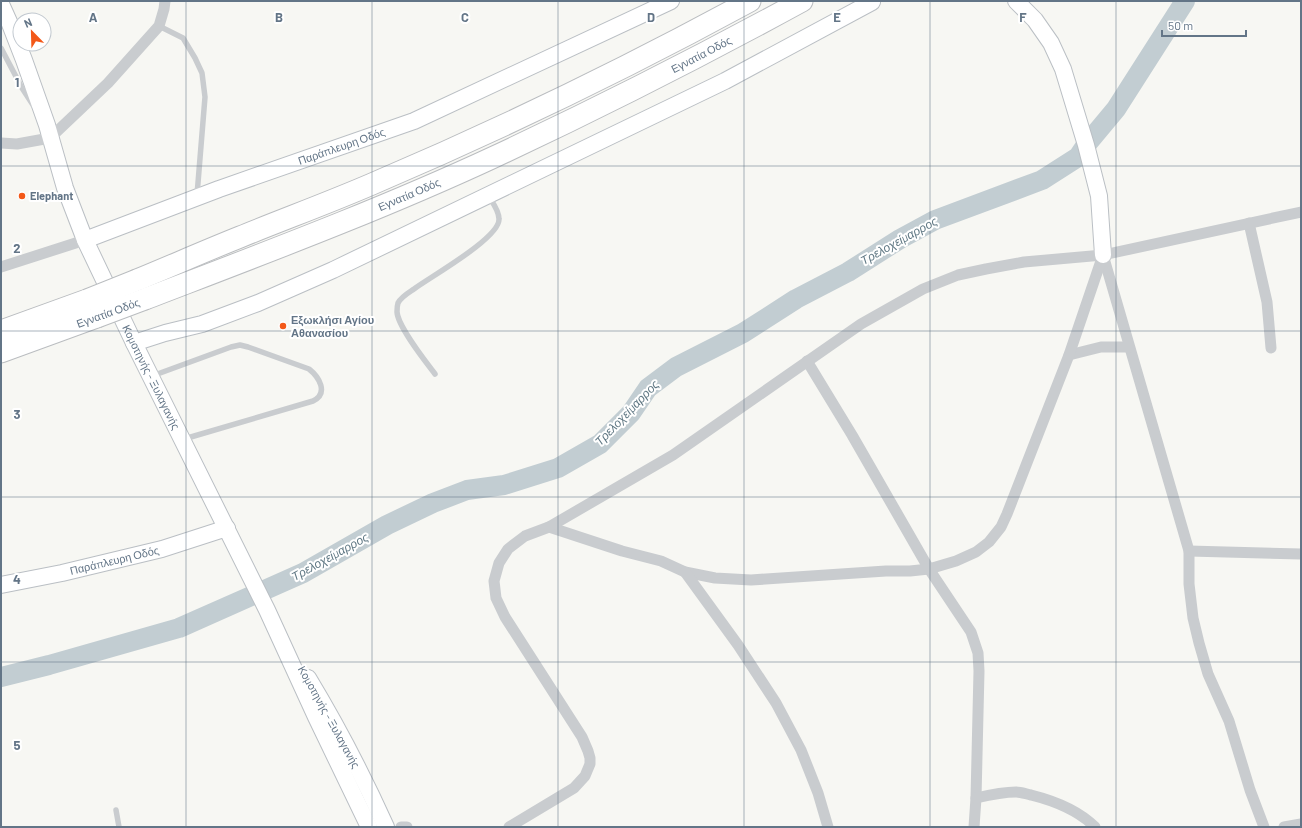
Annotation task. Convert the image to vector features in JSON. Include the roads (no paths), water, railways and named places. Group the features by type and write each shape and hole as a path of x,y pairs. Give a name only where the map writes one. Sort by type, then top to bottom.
{"highway":[{"name":"Εγνατία Οδός","path":"1,331 137,280 371,184 483,135 598,79 750,1"},
{"name":"Εγνατία Οδός","path":"1,352 97,318 380,207 493,157 610,102 802,1"}],"street":[{"path":"1,143 17,144 48,132 108,83 159,26 165,1"},
{"name":"Παράπλευρη Οδός","path":"1,267 85,240 197,198 414,121 671,1"},
{"path":"134,343 165,332 202,324 258,303 333,270 725,81 872,1"},
{"path":"1016,1 1035,20 1051,43 1063,69 1086,145 1099,196 1102,255 1188,550 1189,584 1193,618 1199,644 1208,674 1229,721 1250,790 1264,827"},
{"name":"Κομοτηνής - Ξυλαγανής","path":"1,4 24,60 65,188 85,240 134,343 246,566 369,827"},
{"path":"509,827 574,788 585,776 590,764 588,751 582,737 505,618 496,598 494,581 499,563 508,549 525,536 549,527 673,455 861,324 923,289 958,275 1024,262 1102,255 1301,212"},
{"path":"1249,223 1267,302 1271,348"},
{"path":"549,527 622,551 661,561 685,572 715,578 752,580 910,571 929,569 956,561 976,552 988,542 1001,527 1007,514 1069,355 1102,255"},
{"path":"1069,355 1101,347 1129,347"},
{"path":"807,361 852,435 929,569 971,632 978,653 979,671 974,827"},
{"name":"Παράπλευρη Οδός","path":"1,585 162,549 227,528"},
{"path":"1188,550 1301,554"},
{"path":"685,572 738,645 776,703 801,750 818,793 828,827"},
{"name":"Κομοτηνής - Ξυλαγανής","path":"267,610 328,712 374,800 386,827"},
{"path":"976,798 994,794 1018,792 1072,809 1095,827"},
{"path":"1284,827 1301,824"},
{"path":"401,827 408,827"}],"lane":[{"path":"159,26 183,38 202,73 205,97 197,198"},
{"path":"1,48 22,88 48,132"},
{"path":"435,374 421,356 403,326 397,314 398,303 403,297 422,283 479,245 497,228 499,220 497,210 488,195"},
{"path":"151,376 240,345 258,350 309,370 315,374 320,382 321,394 313,401 183,439"},
{"path":"116,810 119,827"}],"waterway":[{"name":"Τρελοχείμαρρος","path":"1,677 179,628 303,573 387,525 433,503 467,490 504,485 558,468 600,444 631,413 648,388 676,367 743,333 796,299 848,272 900,239 935,220 1042,180 1078,157 1116,109 1185,1"}],"place":[{"name":"Elephant","path":"22,196"},
{"name":"Εξωκλήσι Αγίου Αθανασίου","path":"283,326"}]}
